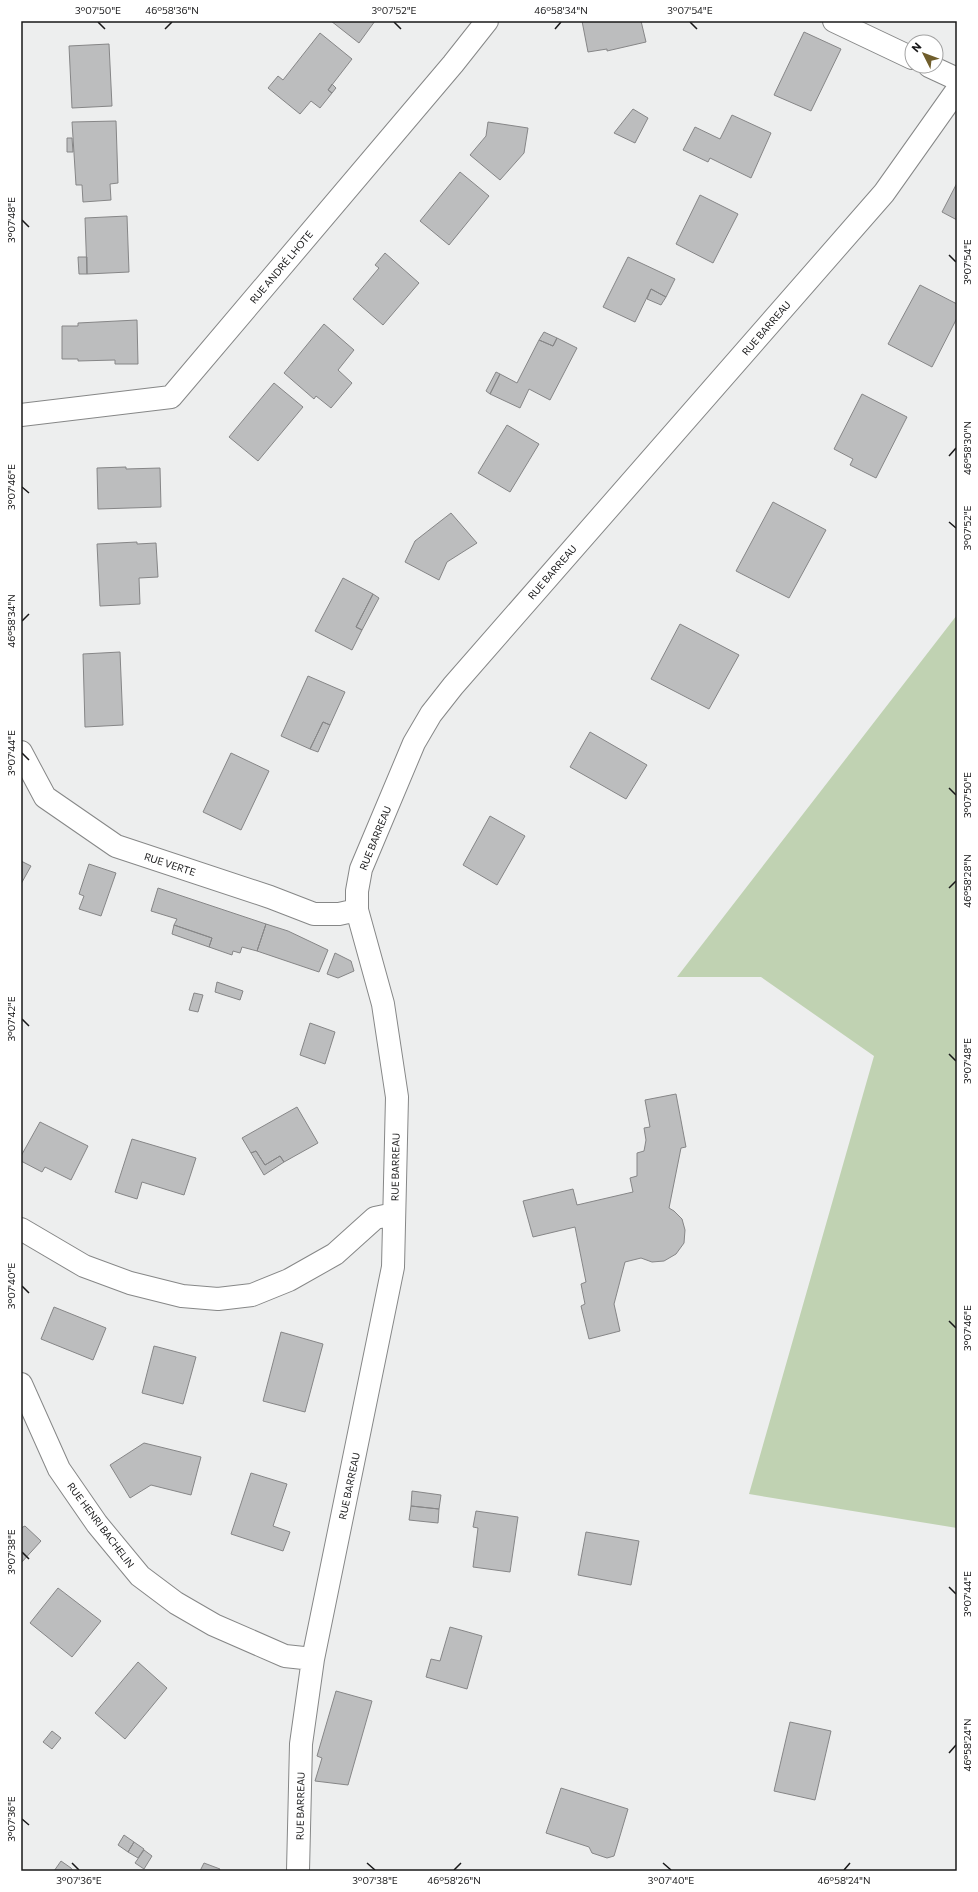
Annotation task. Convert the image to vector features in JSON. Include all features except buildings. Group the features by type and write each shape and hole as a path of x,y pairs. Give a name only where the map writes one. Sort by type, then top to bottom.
{"street":[{"name":"RUE ANDRÉ LHOTE","path":"21,415 171,397 453,64 487,21"},
{"path":"834,21 904,54"},
{"path":"944,73 957,79"},
{"name":"RUE BARREAU","path":"298,1871 301,1744 313,1659 393,1267 397,1097 383,1004 357,910 357,891 361,869 414,743 431,714 453,686 884,193 957,90"},
{"name":"RUE VERTE","path":"21,752 45,797 116,846 270,897 314,914 340,914 357,910"},
{"path":"21,1229 91,1269 130,1283 182,1296 218,1299 252,1295 289,1280 335,1254 375,1218 394,1214"},
{"name":"RUE HENRI BACHELIN","path":"21,1384 59,1469 98,1524 140,1576 176,1603 214,1625 285,1656 313,1659"}],"green space":[{"path":"957,615 957,1528 749,1494 874,1056 761,977 677,977"}]}
